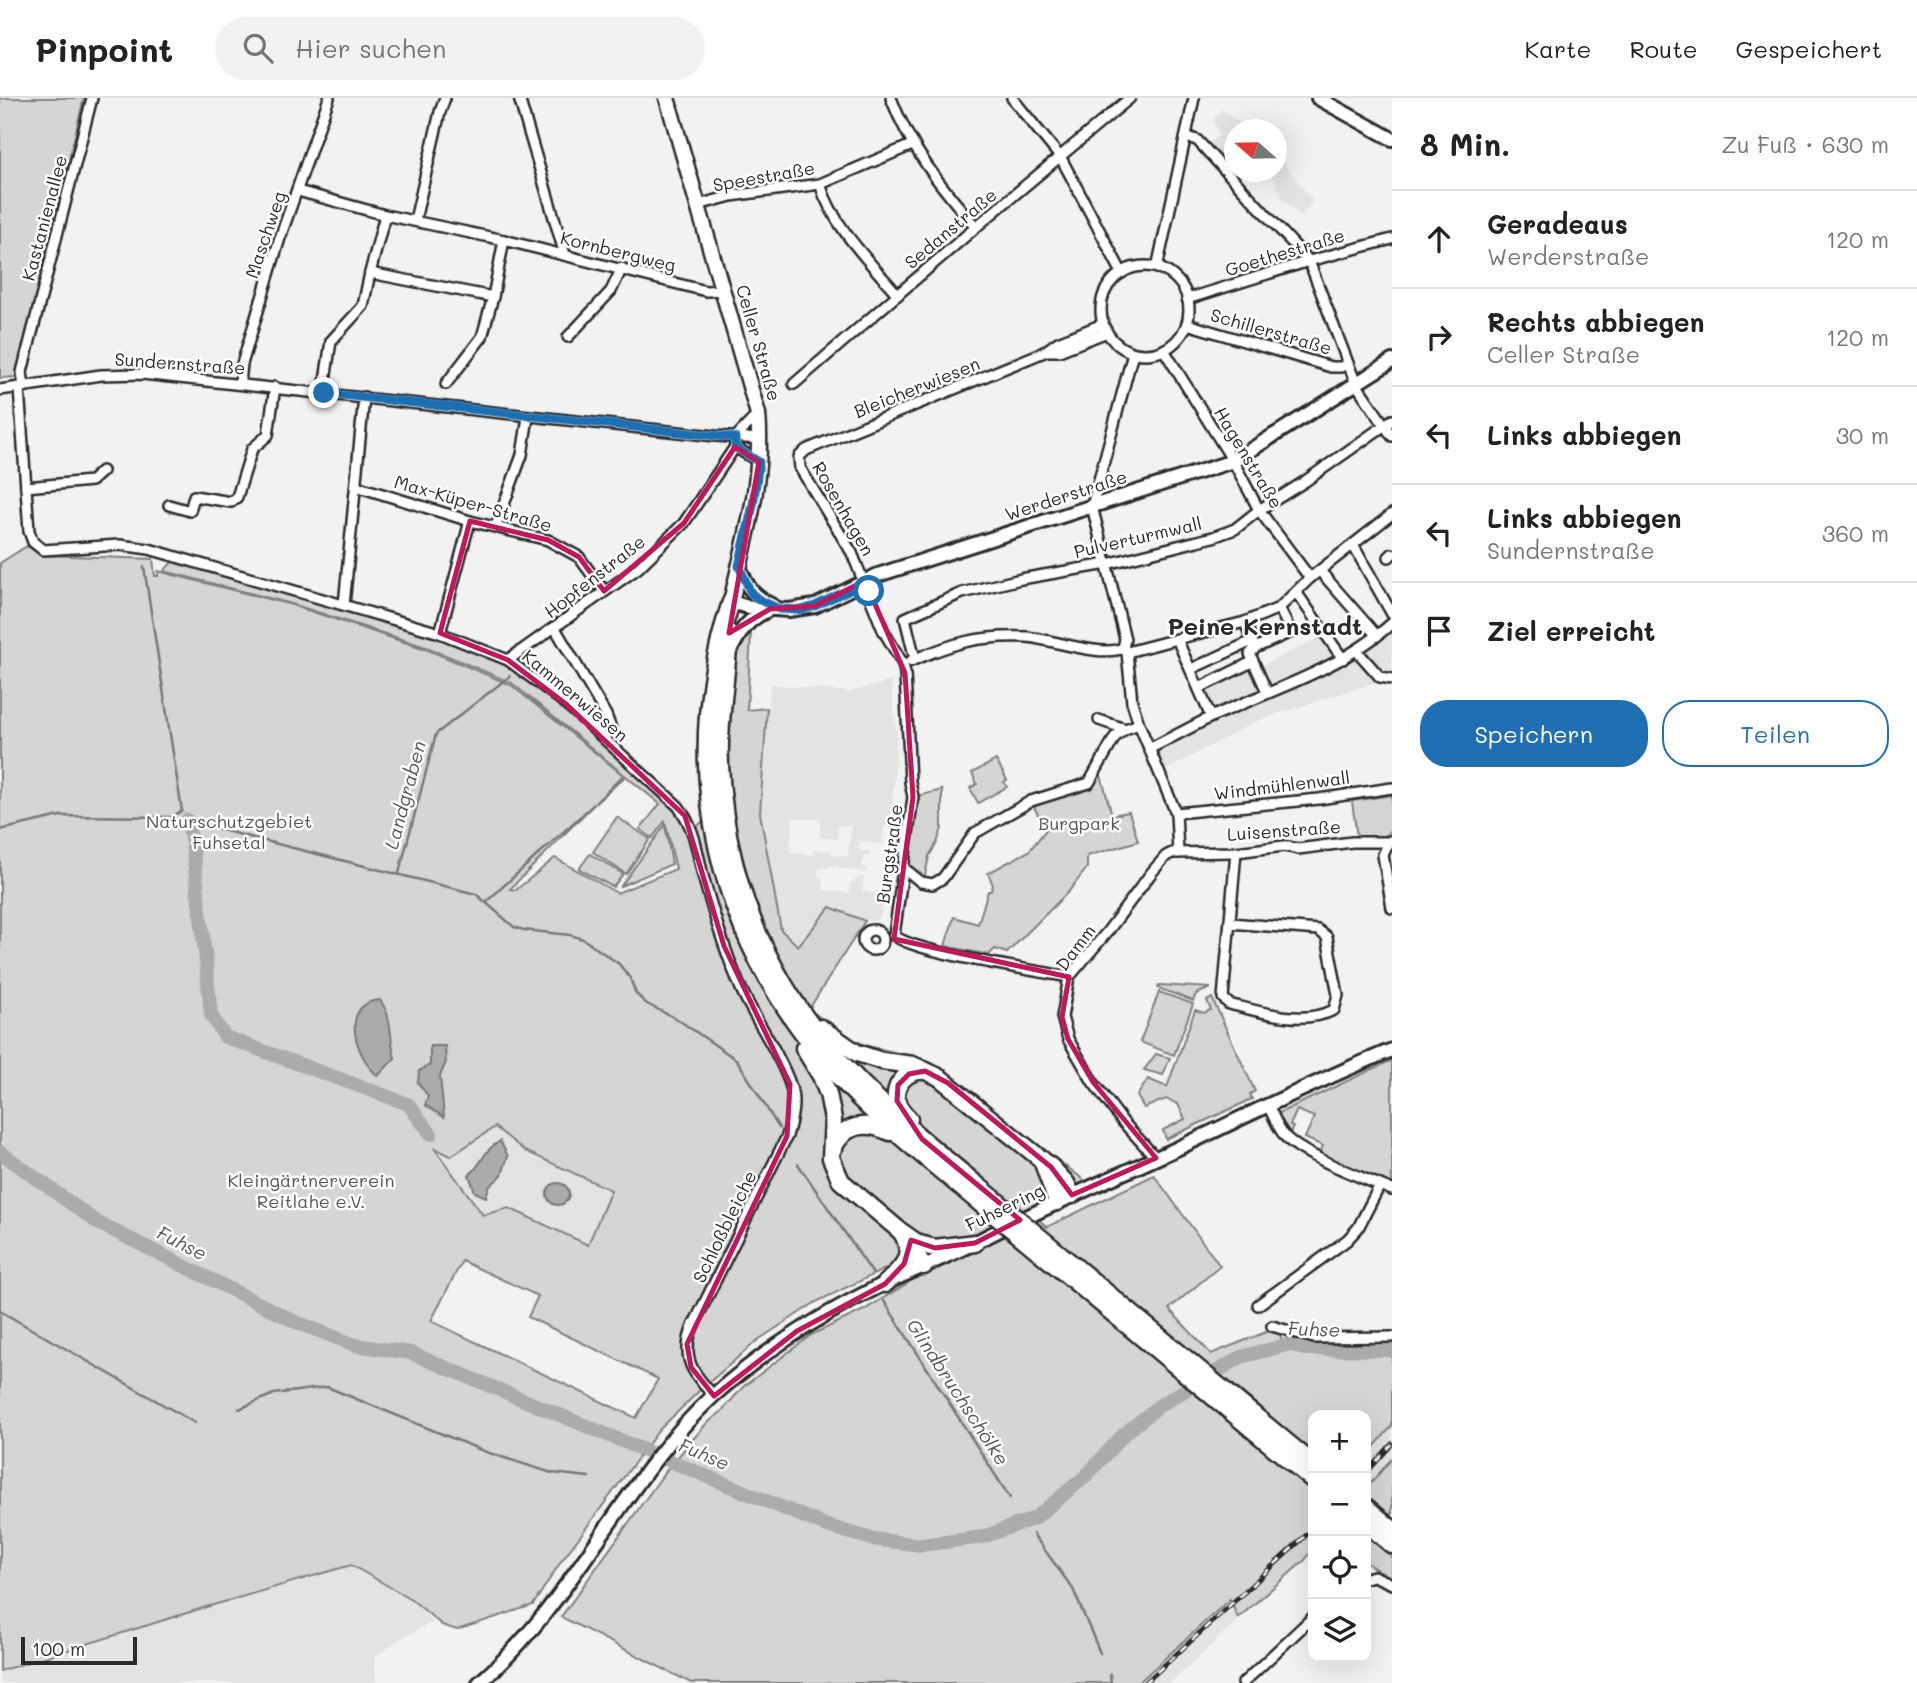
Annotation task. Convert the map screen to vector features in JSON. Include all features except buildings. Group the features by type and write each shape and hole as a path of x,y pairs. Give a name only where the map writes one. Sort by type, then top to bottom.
{"highway":[{"path":"731,603 722,695 720,763 723,808 745,905 796,1014 860,1083 987,1201"},
{"path":"731,603 720,638 711,688 707,764 718,858 732,903 760,966 833,1070 904,1139 987,1201 1237,1408 1308,1460"},
{"path":"796,1014 857,1053 913,1065 948,1083 1060,1175 1064,1198"},
{"path":"796,1014 792,1030 821,1076 828,1094 833,1119 831,1158 835,1171 845,1186 910,1239 925,1257 924,1266"},
{"path":"922,1139 899,1106 897,1091 901,1081 909,1073 930,1072"},
{"path":"831,1158 839,1138 859,1125 878,1126 904,1139"},
{"path":"910,1239 935,1248 975,1243"},
{"path":"885,1284 904,1264 910,1239"},
{"path":"1237,1408 1308,1475"},
{"path":"1371,1516 1392,1529"},
{"path":"1371,1519 1392,1545"}],"main road":[{"name":"Celler Straße","path":"667,98 758,414 759,462 753,505 731,603"}],"street":[{"name":"Kastanienallee","path":"43,550 30,538 22,372 92,98"},
{"name":"Maschweg","path":"240,383 242,364 280,238 329,98"},
{"path":"415,220 445,98"},
{"path":"519,98 565,255"},
{"path":"891,98 912,145 939,185 976,227"},
{"path":"1012,98 1061,158 1122,273"},
{"name":"Sedanstraße","path":"794,384 1130,98"},
{"path":"1157,268 1194,98"},
{"path":"1318,98 1392,139"},
{"path":"1186,137 1197,140 1309,261 1356,384 1392,436"},
{"name":"Speestraße","path":"698,205 731,196 820,184 912,145"},
{"path":"820,184 827,205 839,225 898,295"},
{"name":"Kornbergweg","path":"298,191 385,215 504,240 706,291 723,290"},
{"path":"325,380 331,341 363,306 385,215"},
{"name":"Goethestraße","path":"1187,299 1309,261 1392,239"},
{"path":"446,384 482,337 504,240"},
{"path":"1139,267 1157,268 1177,280 1187,299 1187,324 1178,340 1164,350 1149,354 1133,353 1118,345 1105,328 1101,313 1106,291 1122,273 1139,267"},
{"path":"568,337 611,291 622,268"},
{"path":"370,273 493,297"},
{"name":"Schillerstraße","path":"1187,324 1331,367 1347,364"},
{"name":"Bleicherwiesen","path":"799,457 806,450 1048,351 1058,342 1105,328"},
{"name":"Hagenstraße","path":"1164,350 1233,461 1259,510 1310,579"},
{"path":"903,664 962,641 992,637 1043,639 1082,648 1115,651 1123,648 1125,639 1092,506 1133,353"},
{"name":"Werderstraße","path":"731,603 802,610 878,575 1233,461 1392,361"},
{"name":"Sundernstraße","path":"0,390 128,373 364,397 735,443 760,439"},
{"path":"169,505 190,511 194,495 230,502 237,498 252,449 268,435 275,387"},
{"path":"344,605 364,397"},
{"name":"Hopfenstraße","path":"508,660 638,568 684,523 735,443 758,414"},
{"path":"496,526 522,455 528,416"},
{"name":"Pulverturmwall","path":"915,659 905,618 962,593 1021,579 1107,564 1235,529 1392,420"},
{"path":"735,443 759,462"},
{"name":"Rosenhagen","path":"799,457 800,468 852,553 883,630 903,664 907,693"},
{"path":"26,487 91,481 102,471"},
{"name":"Max-Küper-Straße","path":"356,486 470,521 548,540 579,557 604,591"},
{"path":"1178,853 1176,813 1132,702 1127,652 1245,622 1279,608 1310,579 1392,514"},
{"path":"440,633 470,521"},
{"name":"Kammerwiesen","path":"43,550 129,545 149,549 440,633 508,660 566,704 662,791 685,816 694,832 724,946 743,994 782,1066"},
{"path":"1353,545 1392,614"},
{"path":"739,566 751,593 775,609"},
{"path":"1320,571 1377,636"},
{"path":"1296,592 1343,659"},
{"path":"1191,669 1291,632 1279,608"},
{"path":"728,654 741,629 749,621 775,609"},
{"path":"1245,622 1253,644 1250,653 1252,662 1267,692"},
{"path":"1149,749 1211,717 1343,659 1392,623"},
{"name":"Kammerwiesen","path":"555,628 606,715 612,731"},
{"path":"1177,639 1211,717"},
{"path":"1357,651 1380,677 1392,679"},
{"path":"1199,688 1252,662"},
{"name":"Burgstraße","path":"897,938 913,797 909,782 907,693"},
{"path":"1099,720 1125,729"},
{"path":"905,869 927,885 937,882 975,833 1031,801 1089,783 1115,737 1125,729 1139,724"},
{"name":"Windmühlenwall","path":"1176,813 1319,799 1392,788"},
{"path":"1391,841 1383,855 1392,908"},
{"name":"Luisenstraße","path":"1178,853 1236,852 1284,846 1298,849 1352,842 1391,841"},
{"path":"1230,923 1318,930 1324,933 1338,995 1334,1010 1307,1018 1286,1017 1229,1004 1223,998 1236,852"},
{"name":"Damm","path":"1153,1154 1123,1122 1093,1082 1064,1030 1063,1007 1069,977 1108,932 1166,856 1178,853"},
{"path":"883,937 897,938 938,952 1069,977"},
{"name":"Fuhsering","path":"480,1683 510,1654 546,1611 667,1447 714,1396 745,1368 797,1331 885,1284 975,1243 1153,1154 1392,1050"},
{"name":"Schloßbleiche","path":"714,1396 691,1367 687,1344 694,1324 788,1136 793,1103 790,1084 782,1066"},
{"path":"1268,1105 1284,1136 1290,1141 1392,1190"},
{"path":"1258,1305 1347,1240 1358,1228 1380,1185"},
{"path":"1272,1326 1314,1338 1392,1337"},
{"path":"1371,1577 1387,1580 1392,1584"},
{"path":"1243,1683 1308,1622"}],"highlighted area":[{"path":"735,447 759,462 729,633 770,609 815,606 865,581 905,673 913,797 894,939 1069,977 1062,1017 1068,1039 1093,1082 1156,1158 1072,1195 1051,1167 948,1083 925,1071 909,1074 898,1085 897,1101 922,1139 1020,1220 975,1243 935,1248 911,1240 904,1264 885,1284 797,1331 714,1396 691,1367 687,1344 787,1136 790,1084 724,946 685,816 566,704 508,660 440,633 470,521 548,540 579,557 604,591 684,523"}],"shaded area":[{"path":"1222,109 1234,119 1224,119 1224,163 1208,144 1219,135 1213,119"},
{"path":"1287,168 1313,201 1301,217 1278,194 1281,191 1275,185 1277,182 1287,182"},
{"path":"1392,627 1392,677 1259,720 1162,772 1152,749 1213,717 1200,686 1250,661 1254,669 1321,637 1337,662"},
{"path":"891,681 897,737 891,827 884,826 882,844 860,841 859,850 870,852 870,856 864,856 862,866 866,867 866,873 838,868 837,865 817,870 819,878 823,877 823,890 849,893 850,883 857,880 858,876 864,877 862,891 883,895 880,919 865,921 830,907 798,947 781,930 760,813 770,684 850,692","holes":["793,818 821,820 820,837 837,839 838,825 851,826 848,856 831,855 831,851 814,849 813,855 790,853"]},
{"path":"380,1000 389,1020 395,1058 378,1076 363,1057 355,1032 355,1021 359,1011 367,1003"},
{"path":"430,1046 445,1046 446,1062 440,1076 444,1117 425,1105 428,1096 418,1083 419,1071 430,1065"},
{"path":"495,1127 525,1151 611,1191 588,1245 509,1208 483,1215 433,1147 451,1156"},
{"path":"500,1141 508,1156 502,1175 489,1187 486,1197 475,1192 469,1175 489,1149"},
{"path":"558,1183 566,1186 569,1194 566,1202 558,1205 550,1202 547,1194 550,1186"},
{"path":"1392,1426 1392,1458 1371,1483 1371,1473 1371,1450"},
{"path":"1279,1548 1308,1549 1308,1554 1175,1679 1169,1683 1137,1683"},
{"path":"351,1565 411,1599 433,1622 398,1640 374,1658 376,1683 0,1683 0,1671"}],"green space":[{"path":"0,98 84,98 16,377 0,378"},
{"path":"27,546 42,555 153,559 155,576 158,576 158,571 292,605 428,650 511,685 623,775 510,889 516,890 555,858 617,893 676,869 665,821 652,838 640,829 660,804 512,683 429,648 292,604 164,571 172,562 427,634 492,658 542,690 589,728 657,792 691,832 725,801 723,725 741,635 751,632 747,710 767,708 760,813 781,930 798,946 830,907 865,921 809,1009 844,1036 868,1046 907,1055 945,1074 1092,1186 1036,1217 1047,1227 1154,1175 1220,1266 1169,1309 1211,1354 1271,1330 1280,1333 1282,1345 1313,1340 1392,1340 1392,1426 1371,1450 1371,1410 1308,1410 1308,1449 1228,1380 1195,1394 1308,1487 1308,1556 1238,1618 1230,1599 1138,1683 691,1683 561,1617 665,1472 705,1425 721,1412 743,1387 811,1335 864,1310 935,1266 999,1238 941,1242 816,1302 758,1340 659,1430 560,1563 533,1605 457,1630 442,1625 411,1599 351,1565 0,1671 0,563","holes":["495,1127 525,1151 611,1190 588,1245 509,1208 483,1215 434,1148 451,1156","462,1261 538,1296 528,1317 658,1379 636,1418 431,1321"]},
{"path":"996,760 1007,780 1004,782 1007,787 978,803 970,788 977,784 972,773"},
{"name":"Burgpark","path":"1099,768 1112,815 1129,812 1138,841 1087,856 1087,868 1069,891 1007,953 995,949 989,955 945,946 954,917 978,924 988,891 991,891 993,885 988,873 1029,851 1046,830 1031,801 1081,786"},
{"path":"942,790 942,828 929,856 924,880 908,868 917,796"},
{"path":"1392,795 1392,829 1384,836 1357,838 1352,801"},
{"path":"617,817 650,839 626,874 593,852"},
{"path":"665,825 672,864 621,886"},
{"path":"590,854 623,874 613,887 579,869"},
{"path":"1159,985 1211,988 1196,994 1193,1001 1158,988"},
{"path":"1159,992 1193,1004 1174,1055 1140,1042"},
{"path":"1212,998 1255,1091 1250,1094 1252,1099 1166,1139 1163,1130 1185,1119 1178,1104 1166,1099 1144,1108 1137,1096 1148,1079 1167,1087 1195,1010 1204,1013 1211,1010 1207,1001"},
{"path":"1156,1054 1170,1058 1163,1075 1144,1070"},
{"path":"1392,1060 1392,1186 1320,1153 1323,1146 1305,1138 1314,1117 1297,1110 1290,1125 1293,1127 1290,1133 1277,1114"},
{"path":"1392,1458 1392,1516 1371,1499 1371,1483"},
{"path":"1371,1538 1392,1555 1392,1582 1371,1566"}],"waterway":[{"path":"144,567 182,811 172,816"},
{"name":"Landgraben","path":"399,873 436,734 510,676"},
{"path":"487,901 624,777"},
{"name":"Glindbruchschölke","path":"0,830 60,816 170,817 476,894 514,927 583,939 619,964 630,978 636,994 647,1004 677,1019 737,1060 779,1128"},
{"path":"187,820 204,945"},
{"path":"205,952 211,1015 225,1037 408,1104 431,1134"},
{"name":"Fuhse","path":"0,1152 98,1223 296,1322 355,1345 411,1353 824,1525 872,1539 921,1545 983,1537 1035,1518 1086,1476 1123,1435 1160,1405 1241,1357 1290,1344 1305,1349 1392,1350"},
{"name":"Glindbruchschölke","path":"798,1164 873,1274"},
{"name":"Glindbruchschölke","path":"884,1301 1010,1498"},
{"path":"0,1311 195,1423"},
{"path":"239,1409 274,1394 327,1387 486,1452 552,1473 589,1477"},
{"name":"Glindbruchschölke","path":"1033,1534 1073,1589 1100,1653"},
{"name":"Glindbruchschölke","path":"1110,1674 1111,1683"}],"railway":[{"path":"1371,1467 1392,1444"},
{"path":"1145,1683 1308,1534"}],"district":[{"name":"Peine Kernstadt","path":"1265,627"}],"route":[{"path":"324,393 735,438 735,447 759,462 753,505 739,566 751,593 779,609 802,610 865,582 869,591"}],"park label":[{"name":"Naturschutzgebiet Fuhsetal","path":"229,832"},
{"name":"Kleingärtnerverein Reitlahe e.V.","path":"311,1191"}]}
